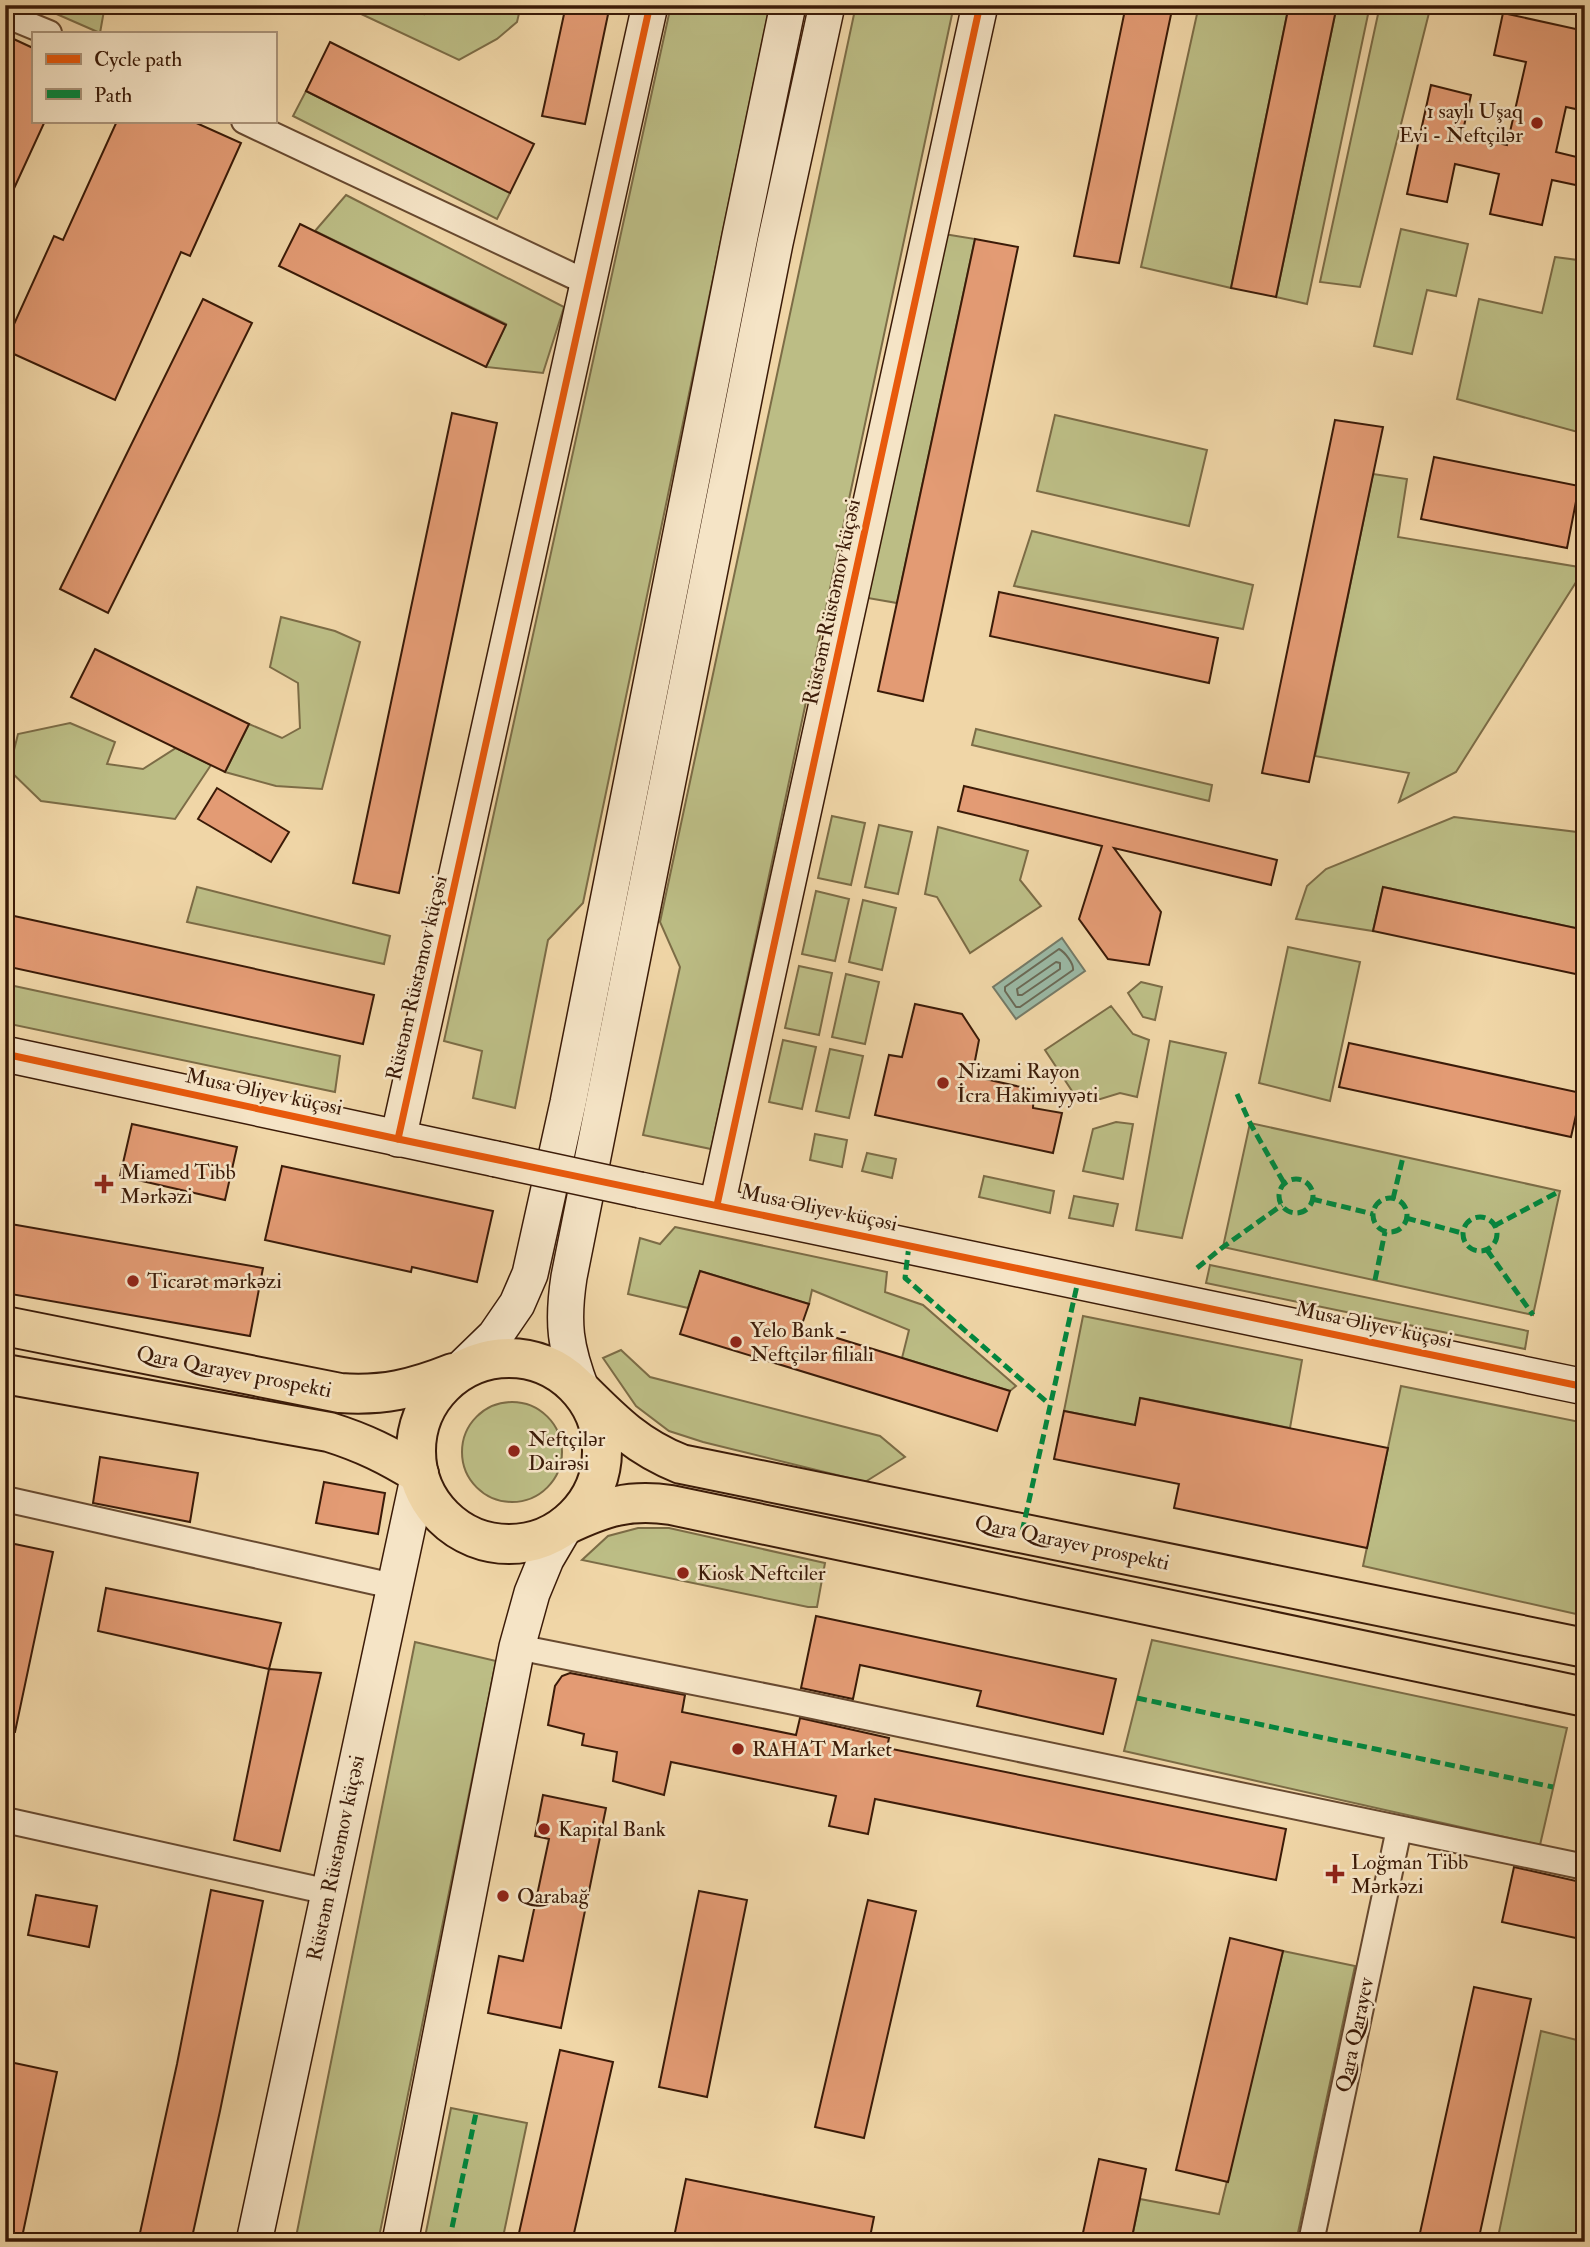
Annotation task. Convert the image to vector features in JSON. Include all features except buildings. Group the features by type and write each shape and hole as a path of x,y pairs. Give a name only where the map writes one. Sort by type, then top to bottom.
{"main road":[{"name":"Rüstəm Rüstəmov küçəsi","path":"398,1139 650,5"},
{"path":"789,5 740,236 569,1103 539,1240 530,1274 517,1304 495,1336 437,1390 423,1412 416,1437 419,1474 429,1501 446,1521 467,1535 492,1543 518,1544 544,1538 597,1511 622,1504 648,1502 671,1505 1585,1697"},
{"path":"400,2242 517,1647 532,1593 546,1559 566,1525 586,1503 599,1477 603,1447 597,1418 570,1361 564,1332 565,1301 775,243 827,5"},
{"name":"Rüstəm Rüstəmov küçəsi","path":"717,1205 980,5"},
{"name":"Musa Əliyev küçəsi","path":"5,1054 398,1139 1585,1387"},
{"name":"Qara Qarayev prospekti","path":"5,1326 340,1393 368,1395 397,1392 426,1384 461,1369"},
{"path":"461,1369 492,1358 526,1358 557,1369 582,1391"},
{"name":"Qara Qarayev prospekti","path":"5,1374 329,1432 362,1442 419,1474"},
{"name":"Qara Qarayev prospekti","path":"582,1391 632,1437 657,1454 681,1464 1585,1648"},
{"name":"Rüstəm Rüstəmov küçəsi","path":"254,2242 419,1474"}],"street":[{"path":"5,15 47,32"},
{"path":"246,122 588,283"},
{"path":"5,1499 393,1586"},
{"path":"517,1647 1585,1867"},
{"path":"5,1820 329,1892"},
{"name":"Qara Qarayev","path":"1311,2242 1399,1829"}],"green space":[{"path":"36,5 105,5 100,32"},
{"path":"342,5 410,5 424,14 429,5 521,5 517,22 497,39 459,60"},
{"path":"671,5 770,5 583,903 548,940 515,1108 473,1098 482,1051 444,1041"},
{"path":"856,5 954,5 711,1149 643,1135 680,967 660,922"},
{"path":"1199,5 1289,5 1231,288 1141,267"},
{"path":"1337,5 1370,5 1307,304 1276,297"},
{"path":"1380,5 1431,5 1360,287 1320,282"},
{"path":"306,91 510,193 497,219 293,116"},
{"path":"346,195 564,307 543,373 486,367 506,324 315,231"},
{"path":"1401,229 1468,244 1456,296 1427,290 1412,354 1374,346"},
{"path":"944,234 975,239 897,603 862,597"},
{"path":"1555,257 1585,261 1585,434 1457,399 1479,299 1542,313"},
{"path":"1055,415 1207,450 1189,526 1037,491"},
{"path":"1373,474 1407,479 1398,537 1585,568 1456,772 1399,802 1409,773 1315,756"},
{"path":"1032,531 1253,585 1243,629 1014,586"},
{"path":"281,617 335,631 360,642 322,789 276,786 225,772 249,724 282,738 300,728 298,683 270,667"},
{"path":"70,723 115,742 107,764 143,769 176,748 211,765 175,819 41,801 9,770 18,734"},
{"path":"976,729 1212,785 1209,801 972,745"},
{"path":"832,816 865,823 851,885 818,878"},
{"path":"1454,817 1585,833 1585,930 1383,887 1373,931 1296,919 1307,886 1326,869"},
{"path":"879,825 912,832 898,894 865,887"},
{"path":"938,827 1028,851 1020,880 1041,906 970,953 937,897 925,894"},
{"path":"197,887 390,936 384,964 187,922"},
{"path":"816,891 849,899 835,961 802,954"},
{"path":"863,900 896,908 882,970 849,962"},
{"path":"1288,947 1360,962 1330,1101 1259,1083"},
{"path":"799,966 832,973 819,1035 785,1028"},
{"path":"846,974 879,982 865,1044 832,1037"},
{"path":"1141,982 1162,987 1155,1020 1143,1017 1128,993"},
{"path":"5,984 340,1056 335,1092 5,1023"},
{"path":"1111,1006 1133,1034 1149,1040 1137,1097 1120,1093 1094,1101 1074,1094 1045,1050"},
{"path":"783,1040 816,1047 802,1109 769,1102"},
{"path":"1170,1041 1226,1053 1182,1238 1136,1230"},
{"path":"830,1049 863,1056 849,1118 816,1111"},
{"path":"1116,1122 1133,1124 1123,1179 1083,1171 1093,1129"},
{"path":"1250,1123 1560,1191 1533,1315 1223,1247"},
{"path":"815,1134 847,1140 842,1167 810,1160"},
{"path":"867,1153 896,1159 892,1178 862,1171"},
{"path":"984,1176 1054,1191 1050,1213 979,1197"},
{"path":"1074,1196 1118,1204 1113,1226 1069,1218"},
{"path":"675,1227 887,1272 885,1292 923,1305 1016,1386 1010,1391 902,1358 909,1330 812,1290 809,1304 700,1271 688,1308 628,1294 640,1238 660,1244"},
{"path":"1210,1265 1528,1331 1525,1349 1206,1283"},
{"path":"1083,1316 1302,1360 1290,1428 1141,1398 1135,1425 1064,1411"},
{"path":"621,1350 650,1377 880,1436 905,1457 865,1482 669,1431 636,1406 603,1358"},
{"path":"1401,1386 1585,1423 1585,1616 1363,1566"},
{"path":"512,1402 531,1406 548,1416 558,1433 562,1452 558,1471 548,1488 531,1498 512,1502 493,1498 476,1488 466,1471 462,1452 466,1433 476,1416 493,1406"},
{"path":"638,1528 669,1528 825,1563 817,1607 582,1560 608,1536"},
{"path":"1152,1640 1567,1728 1540,1845 1124,1751"},
{"path":"415,1642 496,1661 378,2242 295,2242"},
{"path":"1283,1951 1355,1966 1296,2242 1131,2242 1140,2199 1219,2214"},
{"path":"1541,2031 1585,2042 1585,2242 1497,2242"},
{"path":"451,2108 527,2123 502,2242 424,2242"}],"water":[{"path":"1062,938 1085,971 1016,1019 993,987"}],"marked path":[{"path":"1237,1094 1284,1183"},
{"path":"1393,1199 1403,1157"},
{"path":"1296,1179 1308,1184 1313,1196 1308,1208 1296,1213 1284,1208 1279,1196 1284,1184 1296,1179"},
{"path":"1494,1226 1560,1191"},
{"path":"1390,1198 1402,1203 1407,1215 1402,1227 1390,1232 1378,1227 1373,1215 1378,1203 1390,1198"},
{"path":"1312,1199 1373,1214"},
{"path":"1197,1268 1282,1205"},
{"path":"1480,1217 1492,1222 1497,1234 1492,1246 1480,1251 1468,1246 1463,1234 1468,1222 1480,1217"},
{"path":"1406,1218 1462,1233"},
{"path":"1375,1280 1385,1232"},
{"path":"909,1245 905,1278 1049,1404"},
{"path":"1487,1250 1533,1315"},
{"path":"1022,1532 1078,1281"},
{"path":"1137,1698 1553,1787"},
{"path":"449,2242 476,2113"}],"cycle path":[{"path":"398,1139 650,5"},
{"path":"717,1205 980,5"},
{"path":"5,1054 398,1139 1585,1387"}],"place":[{"name":"1 saylı Uşaq Evi - Neftçilər","path":"1537,123"},
{"name":"Nizami Rayon İcra Hakimiyyəti","path":"943,1083"},
{"name":"Miamed Tibb Mərkəzi","path":"104,1184"},
{"name":"Ticarət mərkəzi","path":"133,1281"},
{"name":"Yelo Bank - Neftçilər filialı","path":"736,1342"},
{"name":"Neftçilər Dairəsi","path":"514,1451"},
{"name":"Kiosk Neftciler","path":"683,1573"},
{"name":"RAHAT Market","path":"738,1749"},
{"name":"Kapital Bank","path":"544,1829"},
{"name":"Loğman Tibb Mərkəzi","path":"1335,1874"},
{"name":"Qarabağ","path":"503,1896"}]}
